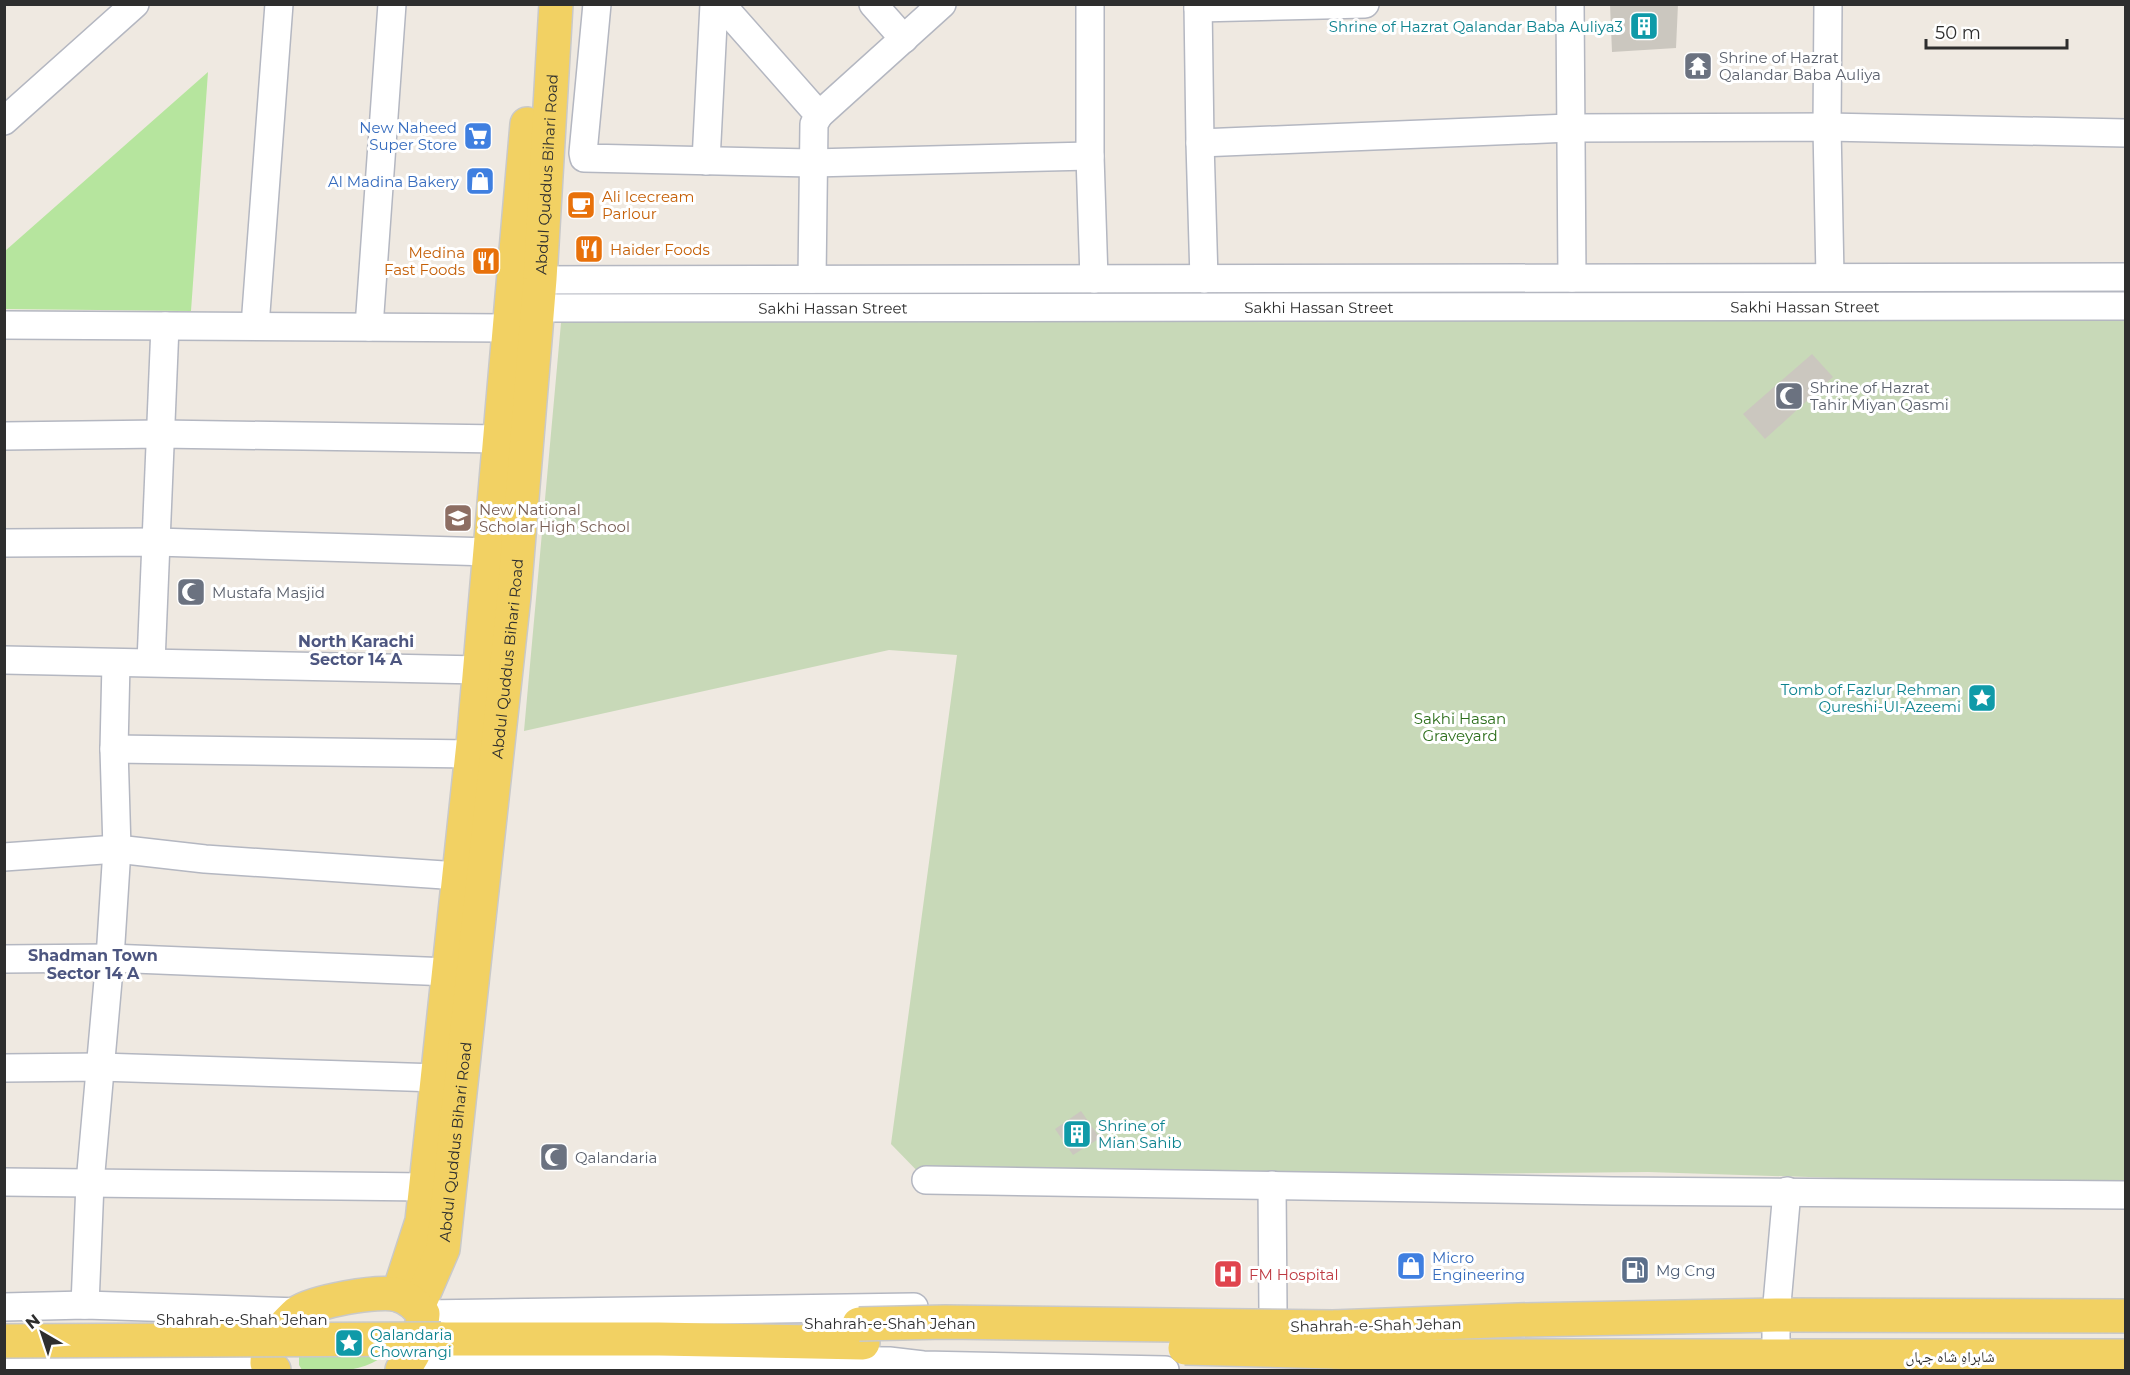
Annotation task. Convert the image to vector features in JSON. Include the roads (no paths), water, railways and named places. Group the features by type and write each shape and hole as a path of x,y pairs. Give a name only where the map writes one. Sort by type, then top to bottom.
{"main road":[{"name":"Abdul Quddus Bihari Road","path":"413,1305 443,1249 514,596 522,301 537,4"},
{"name":"Abdul Quddus Bihari Road","path":"413,1305 472,754 500,439 522,301 556,4"},
{"path":"271,1367 268,1343 299,1312 322,1304 383,1293 413,1305 422,1336 408,1364"},
{"path":"1776,1315 2126,1316"},
{"name":"Shahrah-e-Shah Jehan","path":"4,1341 659,1339 1079,1345 1333,1339 1381,1327 1519,1320 1776,1315"},
{"name":"Shahrah-e-Shah Jehan","path":"4,1320 438,1318 668,1322 945,1322 1333,1339 1412,1356 1776,1363"},
{"name":"شاہراہِ شاہ جہاں","path":"1776,1363 2126,1356"}],"street":[{"path":"4,121 135,4"},
{"path":"255,326 279,4"},
{"path":"369,327 392,4"},
{"path":"597,4 584,158 813,164 1090,156"},
{"path":"706,161 714,4"},
{"path":"721,4 819,115"},
{"path":"873,4 904,39"},
{"path":"812,279 814,124 819,115 942,4"},
{"path":"1090,4 1090,156 1094,279"},
{"path":"1204,279 1198,6 1365,4"},
{"path":"1570,4 1569,128 1572,278"},
{"path":"1828,4 1827,127 1830,277"},
{"path":"1200,143 1569,128 1827,127 2126,133"},
{"name":"Sakhi Hassan Street","path":"522,301 812,279 2126,277"},
{"path":"4,325 369,327 522,301"},
{"name":"Sakhi Hassan Street","path":"522,301 2126,306"},
{"path":"151,662 165,326"},
{"path":"4,436 161,434 500,439"},
{"path":"4,543 156,542 490,552"},
{"path":"4,660 480,670"},
{"path":"84,1305 90,1183 110,958 117,849 114,749 116,663"},
{"path":"114,749 472,754"},
{"path":"4,857 117,849 205,859 459,876"},
{"path":"4,959 110,958 449,972"},
{"path":"4,1068 100,1067 438,1078"},
{"path":"926,1180 2126,1196"},
{"path":"4,1182 426,1187"},
{"path":"1272,1185 1273,1310"},
{"path":"1776,1363 1776,1315 1787,1191"},
{"path":"4,1307 84,1305 299,1312"},
{"path":"413,1305 1273,1310 1353,1313 1381,1327"},
{"path":"889,1361 890,1307"},
{"path":"1380,1371 1412,1356"},
{"path":"4,1358 271,1367"},
{"path":"408,1364 889,1361 923,1368 1165,1371"}],"place":[{"name":"Shrine of Hazrat Qalandar Baba Auliya3","path":"1644,26"},
{"name":"Shrine of Hazrat Qalandar Baba Auliya","path":"1698,66"},
{"name":"New Naheed Super Store","path":"478,136"},
{"name":"Al Madina Bakery","path":"480,181"},
{"name":"Ali Icecream Parlour","path":"581,205"},
{"name":"Haider Foods","path":"589,249"},
{"name":"Medina Fast Foods","path":"486,261"},
{"name":"Shrine of Hazrat Tahir Miyan Qasmi","path":"1789,396"},
{"name":"New National Scholar High School","path":"458,518"},
{"name":"Mustafa Masjid","path":"191,592"},
{"name":"Tomb of Fazlur Rehman Qureshi-Ul-Azeemi","path":"1982,698"},
{"name":"Shrine of Mian Sahib","path":"1077,1134"},
{"name":"Qalandaria","path":"554,1157"},
{"name":"Micro Engineering","path":"1411,1266"},
{"name":"Mg Cng","path":"1635,1270"},
{"name":"FM Hospital","path":"1228,1274"},
{"name":"Qalandaria Chowrangi","path":"349,1343"}],"district":[{"name":"North Karachi Sector 14 A","path":"356,650"},
{"name":"Shadman Town Sector 14 A","path":"93,964"}],"park label":[{"name":"Sakhi Hasan Graveyard","path":"1460,726"}]}
